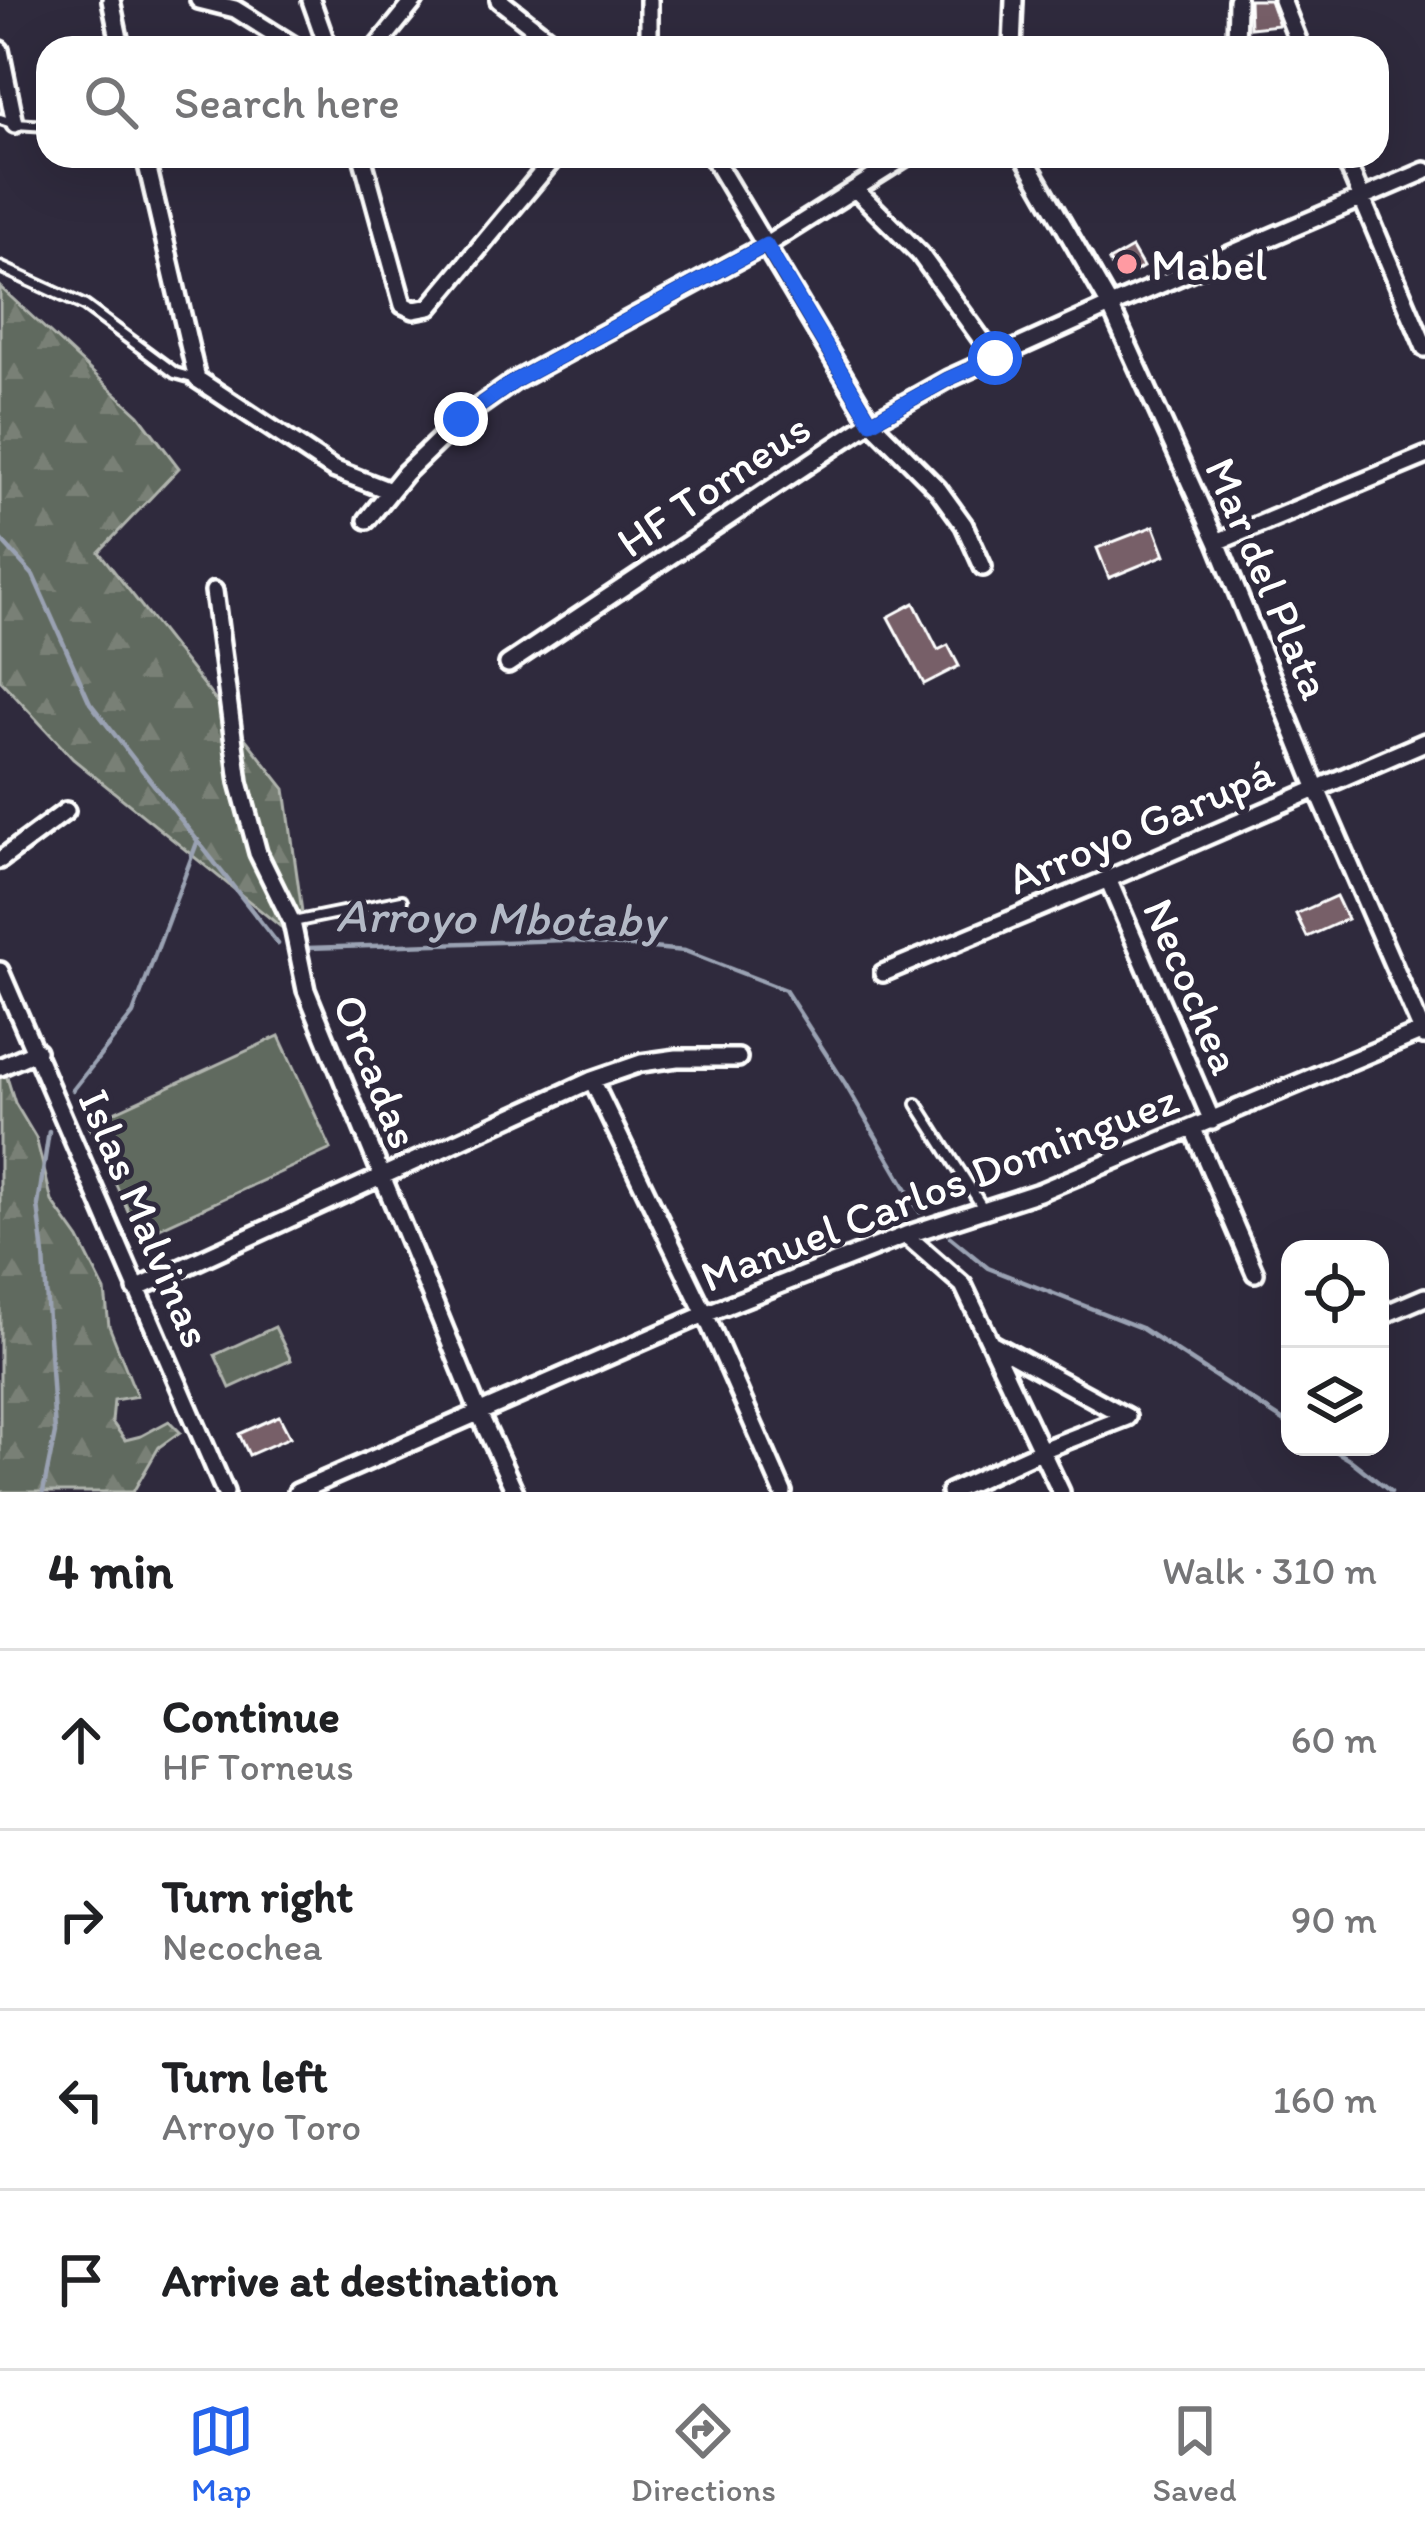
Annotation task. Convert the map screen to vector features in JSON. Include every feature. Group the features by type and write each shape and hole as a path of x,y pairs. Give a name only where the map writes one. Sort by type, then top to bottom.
{"street":[{"path":"111,0 118,36"},
{"path":"199,0 235,9 278,36"},
{"path":"311,0 324,36"},
{"path":"386,36 415,0"},
{"path":"499,0 545,36"},
{"path":"649,0 649,36"},
{"path":"1012,36 1013,0"},
{"path":"1236,36 1237,0"},
{"path":"1282,0 1296,36"},
{"path":"0,50 8,122"},
{"path":"148,168 197,379 333,470 390,491"},
{"path":"365,168 403,305 414,310 430,307 546,168"},
{"path":"719,168 871,422 938,489 964,525 983,567"},
{"path":"367,520 405,473 461,419 515,381 766,245 888,168"},
{"name":"Mar del Plata","path":"1031,168 1110,306 1217,542 1317,789 1424,1034"},
{"path":"1349,168 1425,348"},
{"name":"HF Torneus","path":"508,664 871,422 948,379 1425,171"},
{"path":"855,189 920,254 995,358"},
{"path":"1217,542 1425,456"},
{"name":"Orcadas","path":"214,591 239,782 257,853 292,922 305,990 515,1492"},
{"name":"Arroyo Garupá","path":"883,973 1425,742"},
{"path":"0,860 66,812"},
{"name":"Necochea","path":"1108,880 1212,1121"},
{"name":"Islas Malvinas","path":"0,971 225,1492"},
{"name":"Manuel Carlos Dominguez","path":"297,1492 705,1314 905,1235 1039,1192 1424,1034"},
{"path":"0,1067 37,1051"},
{"path":"136,1289 592,1080 641,1063 738,1058"},
{"path":"592,1080 705,1314 783,1492"},
{"path":"1193,1129 1255,1273"},
{"path":"905,1235 963,1285 1061,1492"},
{"path":"1389,1312 1425,1297"},
{"path":"950,1492 1127,1417 993,1344"}],"lane":[{"path":"0,267 85,306 175,373 197,379"},
{"path":"292,922 402,900"},
{"path":"917,1103 984,1210"}],"green space":[{"path":"0,287 139,415 179,468 99,552 285,789 307,948 73,759 0,680"},
{"path":"279,1036 331,1149 140,1237 88,1124"},
{"path":"0,1055 15,1103 36,1138 52,1201 79,1239 105,1291 109,1326 137,1396 114,1400 112,1422 125,1440 169,1421 180,1432 159,1447 133,1492 0,1492"},
{"path":"275,1327 291,1360 230,1388 215,1355"}],"building":[{"path":"1249,0 1270,0 1279,25 1250,28"},
{"path":"1132,248 1143,267 1120,281 1109,261"},
{"path":"1154,526 1165,555 1109,578 1097,548"},
{"path":"914,603 938,650 948,645 959,666 924,684 888,617"},
{"path":"1336,896 1347,919 1307,937 1296,914"},
{"path":"279,1416 290,1437 249,1455 239,1434"}],"waterway":[{"name":"Arroyo Mbotaby","path":"0,539 33,575 90,703 278,944"},
{"path":"73,1090 133,1014 198,840"},
{"name":"Arroyo Mbotaby","path":"307,948 565,940 685,951 785,990 920,1212"},
{"path":"43,1492 55,1433 38,1205 49,1131"},
{"name":"Arroyo Mbotaby","path":"950,1237 988,1268 1141,1328 1281,1419"},
{"name":"Arroyo Mbotaby","path":"1344,1456 1391,1492"}],"place":[{"name":"Mabel","path":"1127,264"}],"route":[{"path":"461,419 515,381 766,245 871,422 995,358"}]}
